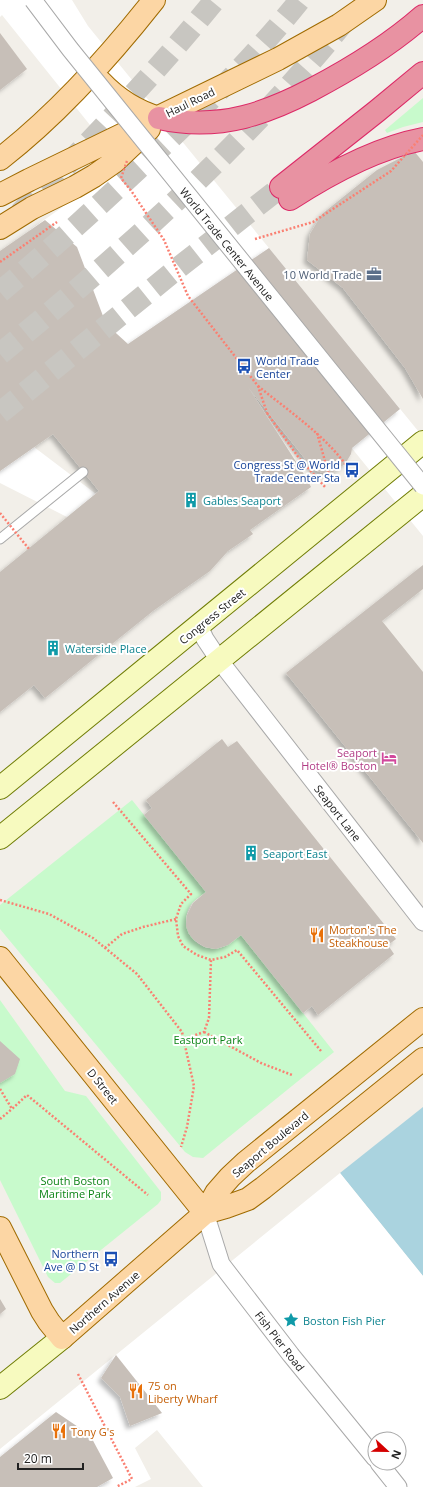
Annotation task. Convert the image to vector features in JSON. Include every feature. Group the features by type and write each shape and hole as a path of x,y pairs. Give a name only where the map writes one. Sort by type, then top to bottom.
{"highway":[{"path":"159,118 181,121 210,122 243,117 261,112 295,98 343,73 386,45 423,16"},
{"path":"423,73 377,111 285,193 380,152 423,138"},
{"path":"380,152 394,148 423,145"}],"main road":[{"path":"0,159 47,118 92,72 154,0"},
{"name":"Haul Road","path":"0,195 299,48 339,25 376,0"},
{"path":"0,228 32,208 75,188 94,176 114,162 132,146 159,118 148,115 128,104 109,90 92,72"},
{"name":"Congress Street","path":"0,788 423,442"},
{"path":"0,838 423,495"},
{"name":"D Street","path":"0,958 205,1213"},
{"name":"Seaport Boulevard","path":"205,1213 216,1193 246,1162 423,1019"},
{"path":"205,1213 248,1199 423,1059"},
{"name":"Northern Avenue","path":"0,1388 62,1338 205,1213"},
{"path":"0,1228 42,1310 49,1322 62,1338"}],"street":[{"name":"World Trade Center Avenue","path":"33,0 74,54 423,486"},
{"name":"Seaport Lane","path":"199,626 208,645 219,660 423,922"},
{"name":"Fish Pier Road","path":"205,1213 221,1264 291,1355 367,1448"},
{"path":"385,1471 398,1487"}],"lane":[{"path":"37,0 92,72"},
{"path":"0,539 83,472"}],"path":[{"path":"255,239 313,222 391,171 423,135"},
{"path":"127,161 121,178 164,240 188,296 258,386 317,433 349,469"},
{"path":"258,386 267,413 299,458 326,488"},
{"path":"317,433 325,466 329,475 336,480"},
{"path":"0,513 29,549"},
{"path":"113,802 191,894 181,904 176,919 178,936 183,946 197,955 210,960 226,957 237,950 321,1051"},
{"path":"0,900 50,914 93,938 137,974 182,1032 194,1086 187,1127 180,1149"},
{"path":"105,948 122,934 143,926 176,919"},
{"path":"204,1032 209,1018 210,960"},
{"path":"184,1039 204,1032 261,1063 292,1075"},
{"path":"0,1090 12,1109"},
{"path":"0,1119 27,1096 148,1195"},
{"path":"78,1374 132,1479 116,1487"}],"green space":[{"path":"423,98 423,122 387,133 385,130"},
{"name":"Eastport Park","path":"132,800 206,892 190,906 187,914 186,922 192,937 197,943 211,949 226,946 241,935 334,1052 203,1158 193,1157 185,1152 0,929 0,905"},
{"name":"South Boston Maritime Park","path":"0,1000 65,1091 86,1096 161,1192 161,1200 158,1204 60,1283 55,1283 48,1277 0,1180"}],"water":[{"path":"423,1107 423,1276 340,1173"}],"pier":[{"path":"0,0 72,0 88,26 423,437 423,536 278,357 115,353 30,230 122,165 2,15 0,17"},
{"path":"34,447 96,494 67,517 0,483 0,471"},
{"name":"Boston Fish Pier","path":"340,1173 423,1276 423,1487 203,1487 157,1430 135,1448 151,1479 135,1487 0,1487 0,1449"}],"building":[{"path":"0,33 27,69 0,90"},
{"name":"10 World Trade","path":"414,151 423,162 423,399 405,368 343,288 307,260 310,234 322,214 377,170"},
{"path":"45,220 77,247 106,324 128,344 269,248 400,409 352,448 351,454 345,464 329,475 314,470 248,387 311,487 250,530 253,534 228,551 210,571 153,611 45,698 34,685 0,712 0,572 99,491 53,434 0,471 0,251"},
{"name":"Seaport Hotel® Boston","path":"423,565 423,589 382,621 423,672 423,843 286,673"},
{"name":"Seaport East","path":"222,739 228,747 237,741 396,939 388,945 394,954 318,1015 312,1006 303,1013 241,935 228,945 216,949 205,947 194,940 189,934 186,926 187,915 193,903 206,892 144,815 152,808 146,800"},
{"path":"0,1041 20,1059 15,1074 0,1083"},
{"path":"0,1299 6,1309 0,1314"},
{"path":"116,1355 162,1413 130,1426 120,1397 101,1378"},
{"path":"56,1412 90,1435 113,1478 97,1487 0,1487 0,1457"}],"tunnel":[{"path":"20,213 120,109 215,0"},
{"path":"0,292 93,211 192,117 237,72 300,0"},
{"path":"0,354 92,277 181,197 224,155 306,68 344,22"},
{"path":"0,413 178,268 281,187"}],"place":[{"name":"10 World Trade","path":"374,274"},
{"name":"World Trade Center","path":"244,366"},
{"name":"Congress St @ World Trade Center Sta","path":"352,470"},
{"name":"Gables Seaport","path":"191,500"},
{"name":"Waterside Place","path":"53,648"},
{"name":"Seaport Hotel® Boston","path":"389,758"},
{"name":"Seaport East","path":"251,853"},
{"name":"Morton's The Steakhouse","path":"317,935"},
{"name":"Northern Ave @ D St","path":"111,1259"},
{"name":"Boston Fish Pier","path":"291,1320"},
{"name":"75 on Liberty Wharf","path":"136,1391"},
{"name":"Tony G's","path":"59,1431"}]}
